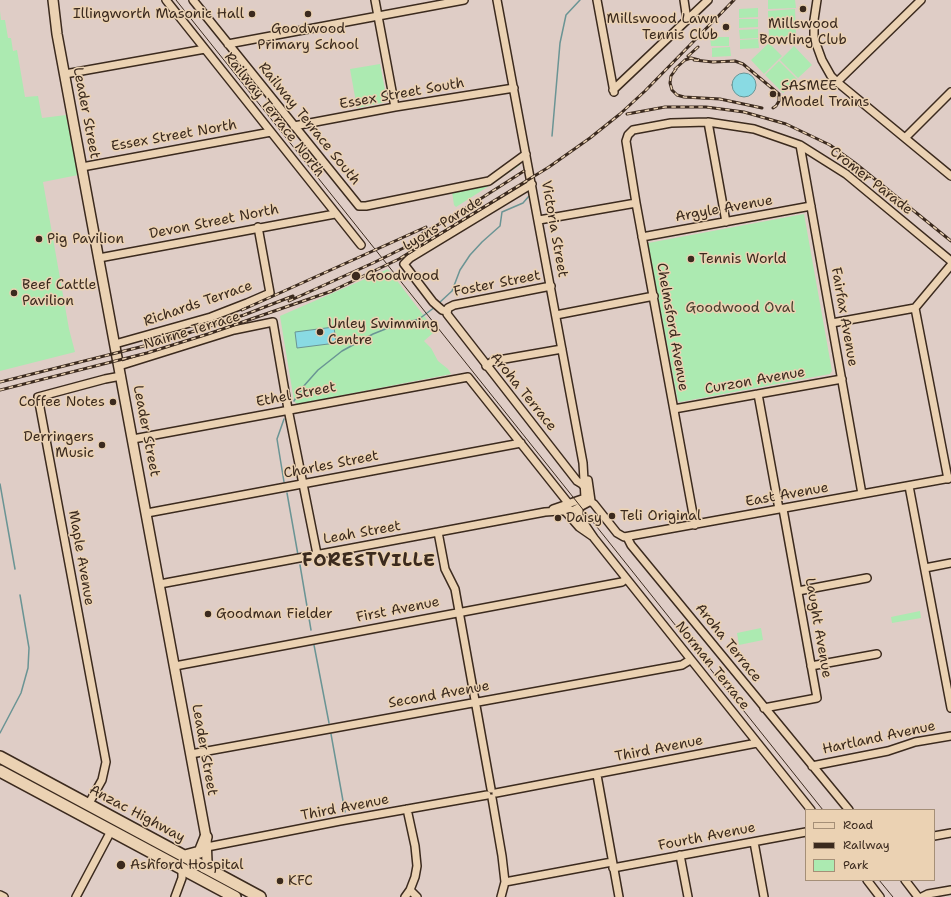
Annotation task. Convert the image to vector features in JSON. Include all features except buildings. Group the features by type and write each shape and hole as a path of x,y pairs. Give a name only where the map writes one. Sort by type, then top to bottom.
{"highway":[{"name":"Anzac Highway","path":"0,757 260,897"},
{"name":"Anzac Highway","path":"0,771 232,895"},
{"path":"26,785 32,774"},
{"path":"74,811 85,808 88,805 89,813 95,822"},
{"path":"145,849 151,838"},
{"path":"184,856 200,852 207,842"},
{"path":"180,868 194,871 204,868 213,880 232,895"}],"main road":[{"name":"Leader Street","path":"53,0 65,74 207,842 207,862 204,868"}],"street":[{"name":"Railway Terrace North","path":"166,0 361,245"},
{"name":"Railway Terrace South","path":"194,0 355,202 361,207 489,181 526,154"},
{"path":"374,0 395,107"},
{"path":"228,44 464,0"},
{"name":"Victoria Street","path":"497,0 583,463 589,485 588,500"},
{"path":"597,0 613,91 708,0"},
{"path":"684,0 687,20"},
{"path":"816,0 814,38 822,60 837,82 951,176"},
{"path":"837,82 921,0"},
{"path":"65,74 205,49"},
{"name":"Essex Street South","path":"294,126 395,107 514,88"},
{"path":"905,138 951,92"},
{"path":"708,122 726,222"},
{"name":"Cromer Parade","path":"628,135 633,130 671,123 708,122 754,129 800,145 846,174 951,261"},
{"name":"Essex Street North","path":"82,166 270,132"},
{"name":"Chelmsford Avenue","path":"628,135 626,140 636,203 695,525"},
{"name":"Fairfax Avenue","path":"800,145 862,494"},
{"name":"Lyons Parade","path":"446,310 433,302 404,264 410,258 532,184"},
{"path":"539,220 636,203"},
{"name":"Argyle Avenue","path":"642,237 811,206"},
{"name":"Devon Street North","path":"99,258 258,227 335,214"},
{"name":"Richards Terrace","path":"115,344 211,316 248,303 270,293 258,227"},
{"path":"832,323 915,308 951,265"},
{"name":"Foster Street","path":"446,310 454,305 551,286"},
{"path":"556,315 654,296"},
{"path":"915,308 949,478"},
{"name":"Aroha Terrace","path":"446,310 448,318 585,488"},
{"name":"Nairne Terrace","path":"119,366 234,330 273,322 288,409"},
{"path":"486,366 493,361 562,348"},
{"name":"Maple Avenue","path":"88,805 102,780 106,762 38,397 121,376"},
{"name":"Ethel Street","path":"133,439 463,377"},
{"name":"Norman Terrace","path":"463,377 468,377 471,379 521,443 579,527 594,538"},
{"name":"Curzon Avenue","path":"674,409 842,378"},
{"name":"Laught Avenue","path":"758,394 798,591 817,698 764,708"},
{"path":"288,409 317,554"},
{"name":"Charles Street","path":"147,513 521,443"},
{"name":"Victoria Street","path":"583,463 585,488 588,500"},
{"name":"East Avenue","path":"627,537 949,478"},
{"path":"909,486 951,708"},
{"name":"Aroha Terrace","path":"588,500 617,533 623,537 627,537 631,545 848,809"},
{"name":"Leah Street","path":"567,508 588,500"},
{"name":"Leah Street","path":"160,584 567,508 579,508 588,500"},
{"name":"Norman Terrace","path":"579,508 579,516 594,538 810,809"},
{"path":"438,532 445,569 455,589 474,702 492,794 505,882 501,897"},
{"path":"925,568 951,563"},
{"path":"798,591 867,578"},
{"name":"First Avenue","path":"175,666 622,582 626,579"},
{"path":"811,666 877,654"},
{"name":"Second Avenue","path":"191,754 682,664 690,660"},
{"name":"Hartland Avenue","path":"812,766 888,751 915,742 951,736"},
{"name":"Third Avenue","path":"207,842 492,794 757,743"},
{"path":"596,775 619,897"},
{"path":"405,897 410,890 417,866 415,846 407,809"},
{"path":"76,897 111,831"},
{"name":"Fourth Avenue","path":"505,882 680,855 805,832"},
{"path":"935,836 951,833"},
{"path":"754,842 764,897"},
{"path":"680,855 688,897"},
{"path":"175,897 182,878 180,868"},
{"path":"868,881 880,897"},
{"path":"906,881 918,897"},
{"path":"410,890 417,897"},
{"path":"922,897 928,894 951,890"},
{"path":"0,895 4,897"}],"green space":[{"path":"768,0 795,0 796,8 768,9"},
{"path":"758,8 758,17 739,18 739,9"},
{"path":"795,9 796,36 769,38 768,11"},
{"path":"0,11 1,20 5,20 8,38 11,38 13,51 17,50 25,97 38,96 42,118 66,115 78,175 43,182 69,329 75,352 0,371"},
{"path":"739,19 758,19 758,27 739,28"},
{"path":"758,29 758,38 740,39 739,30"},
{"path":"710,37 729,37 729,46 711,46"},
{"path":"758,39 759,48 740,49 740,40"},
{"path":"769,43 782,56 764,74 751,60"},
{"path":"794,46 812,65 798,78 780,60"},
{"path":"730,47 731,56 712,57 712,48"},
{"path":"779,61 797,79 783,93 765,75"},
{"path":"380,64 387,100 385,102 357,108 350,69"},
{"path":"519,163 520,165 489,186 456,207 454,205 452,192 480,187"},
{"name":"Goodwood Oval","path":"804,214 832,371 830,374 680,402 678,401 648,243"},
{"path":"388,269 434,329 433,333 424,341 431,348 438,361 448,369 451,374 297,404 294,401 280,316"},
{"path":"920,611 921,618 892,623 891,617"},
{"path":"761,628 763,640 739,645 737,633"}],"water":[{"path":"744,73 753,76 756,85 753,94 744,97 735,94 732,85 735,76"},
{"path":"334,327 336,343 297,348 295,332"}],"waterway":[{"path":"552,136 560,43 566,15 580,0"},
{"path":"439,303 452,291 460,270 470,255 500,226 502,212 523,203 529,196"},
{"path":"294,401 302,388 318,370 342,351 373,334 419,319 435,307"},
{"path":"284,419 277,439 284,482"},
{"path":"0,484 15,569"},
{"path":"287,493 298,555"},
{"path":"300,565 311,630"},
{"path":"0,733 21,693 28,668 29,648 20,595"},
{"path":"314,645 329,723"},
{"path":"331,734 345,812"}],"tram line":[{"path":"176,0 822,809"},
{"path":"880,881 893,897"}],"railway":[{"path":"0,390 147,353 208,334 332,291 399,259 549,167 590,138 620,114 645,91 734,0"},
{"path":"688,56 698,47"},
{"path":"675,69 685,60 691,58 699,60"},
{"path":"694,60 713,62 735,61 743,64 779,94 779,101 773,108"},
{"path":"676,69 671,76 670,83 672,90 677,95 684,97 720,99 762,108"},
{"path":"627,114 665,107 706,107 744,112 786,124 830,145 855,163 951,241"},
{"path":"423,233 452,217 524,171"},
{"path":"242,310 426,227"},
{"path":"289,301 373,263 432,234"},
{"path":"0,382 160,342 244,315 293,296"}],"place":[{"name":"Millswood Bowling Club","path":"803,9"},
{"name":"Illingworth Masonic Hall","path":"252,14"},
{"name":"Goodwood Primary School","path":"308,14"},
{"name":"Millswood Lawn Tennis Club","path":"726,27"},
{"name":"SASMEE Model Trains","path":"773,94"},
{"name":"Pig Pavilion","path":"39,239"},
{"name":"Tennis World","path":"691,259"},
{"name":"Goodwood","path":"356,276"},
{"name":"Beef Cattle Pavilion","path":"14,293"},
{"name":"Unley Swimming Centre","path":"320,332"},
{"name":"Coffee Notes","path":"113,402"},
{"name":"Derringers Music","path":"102,445"},
{"name":"Teli Original","path":"612,516"},
{"name":"Daisy","path":"558,518"},
{"name":"Goodman Fielder","path":"208,614"},
{"name":"Ashford Hospital","path":"121,865"},
{"name":"KFC","path":"280,881"}],"district":[{"name":"FORESTVILLE","path":"369,561"}]}
